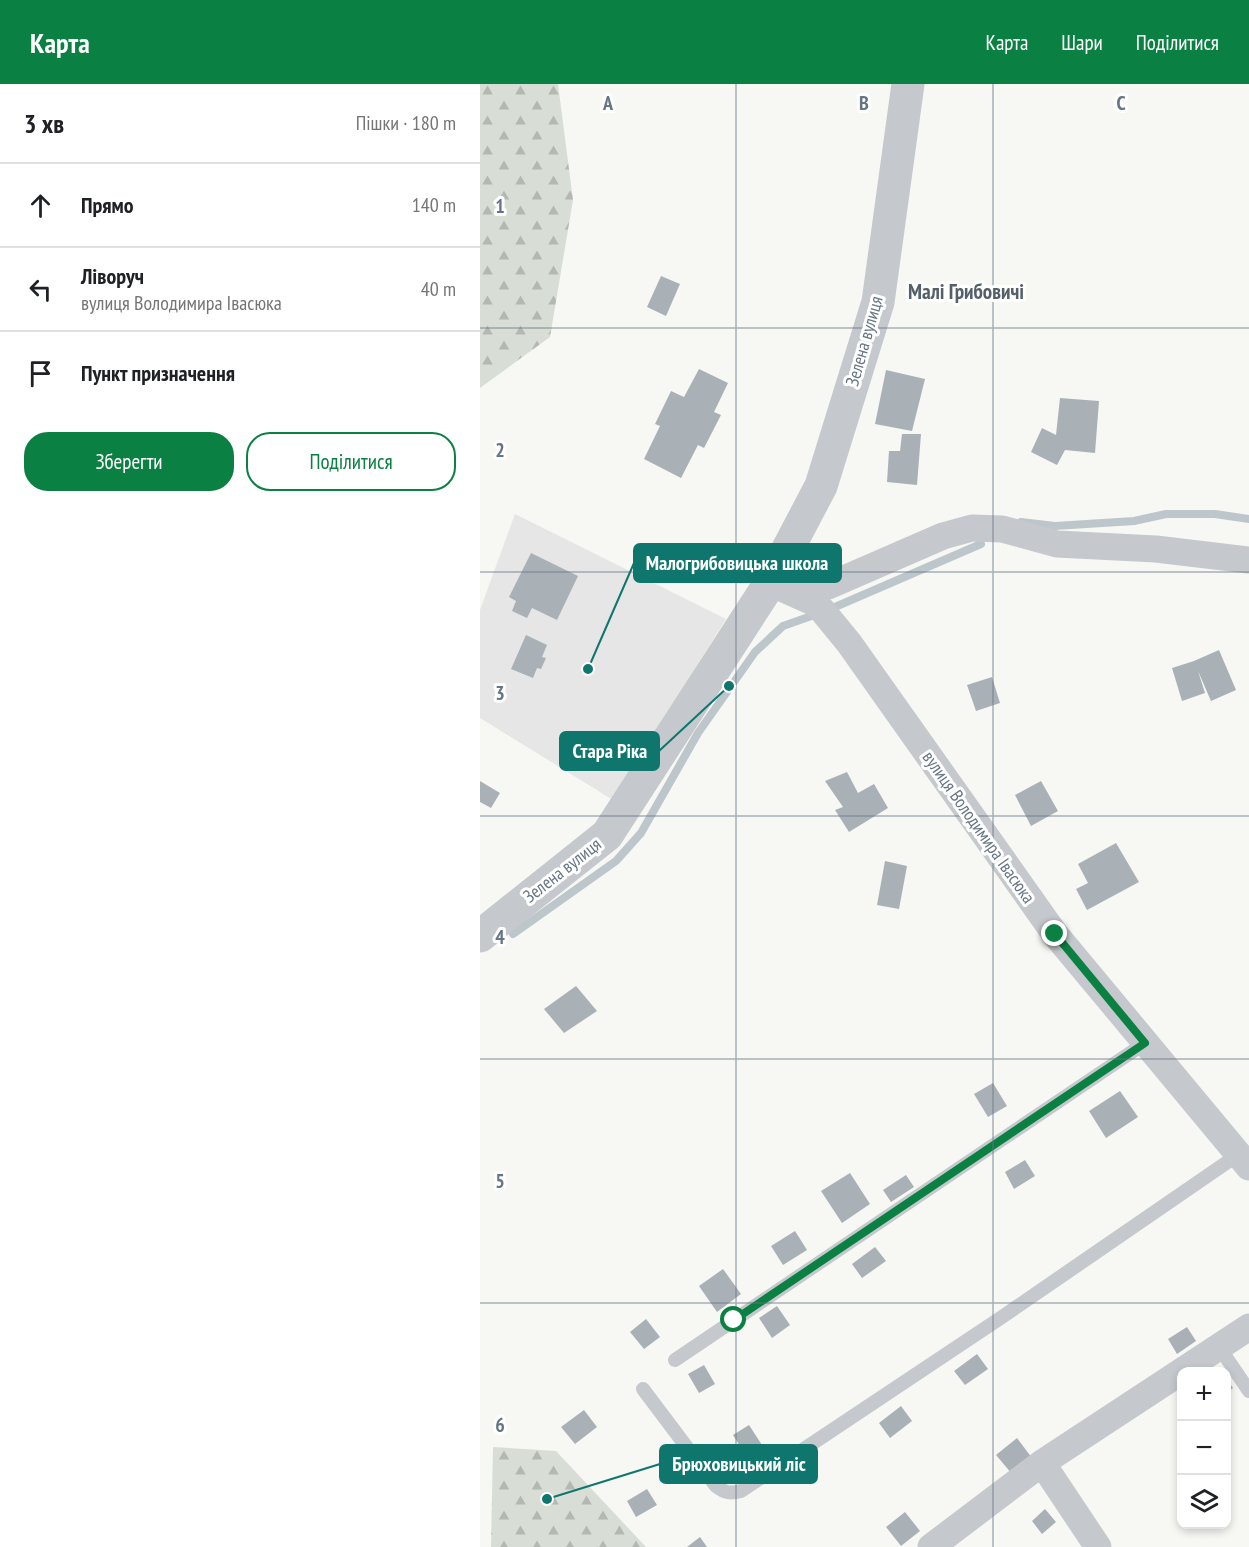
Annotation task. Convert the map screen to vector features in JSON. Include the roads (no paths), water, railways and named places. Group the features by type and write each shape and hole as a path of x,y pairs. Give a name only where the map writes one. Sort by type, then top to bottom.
{"street":[{"name":"Зелена вулиця","path":"480,936 607,835 770,583 821,486 878,302 908,84"},
{"path":"770,583 828,586 944,536 972,528 1002,529 1058,544 1156,549 1249,560"},
{"name":"вулиця Володимира Івасюка","path":"770,583 820,607 849,643 1055,934 1145,1043 1246,1157"},
{"path":"931,1547 1042,1463 1249,1327"},
{"path":"1042,1463 1098,1547"}],"lane":[{"path":"675,1360 1145,1043"},
{"path":"643,1389 716,1486 723,1492 732,1494 741,1491 1246,1157"},
{"path":"1219,1347 1249,1390"}],"waterway":[{"path":"1021,522 1055,526 1134,521 1166,514 1215,514 1249,519"},
{"path":"828,610 981,544"},
{"path":"513,934 616,861 641,833 698,733 755,652 783,626 817,614"}],"place":[{"name":"Малогрибовицька школа","path":"588,669"},
{"name":"Стара Ріка","path":"729,686"},
{"name":"Брюховицький ліс","path":"547,1499"}],"district":[{"name":"Малі Грибовичі","path":"966,291"}]}
